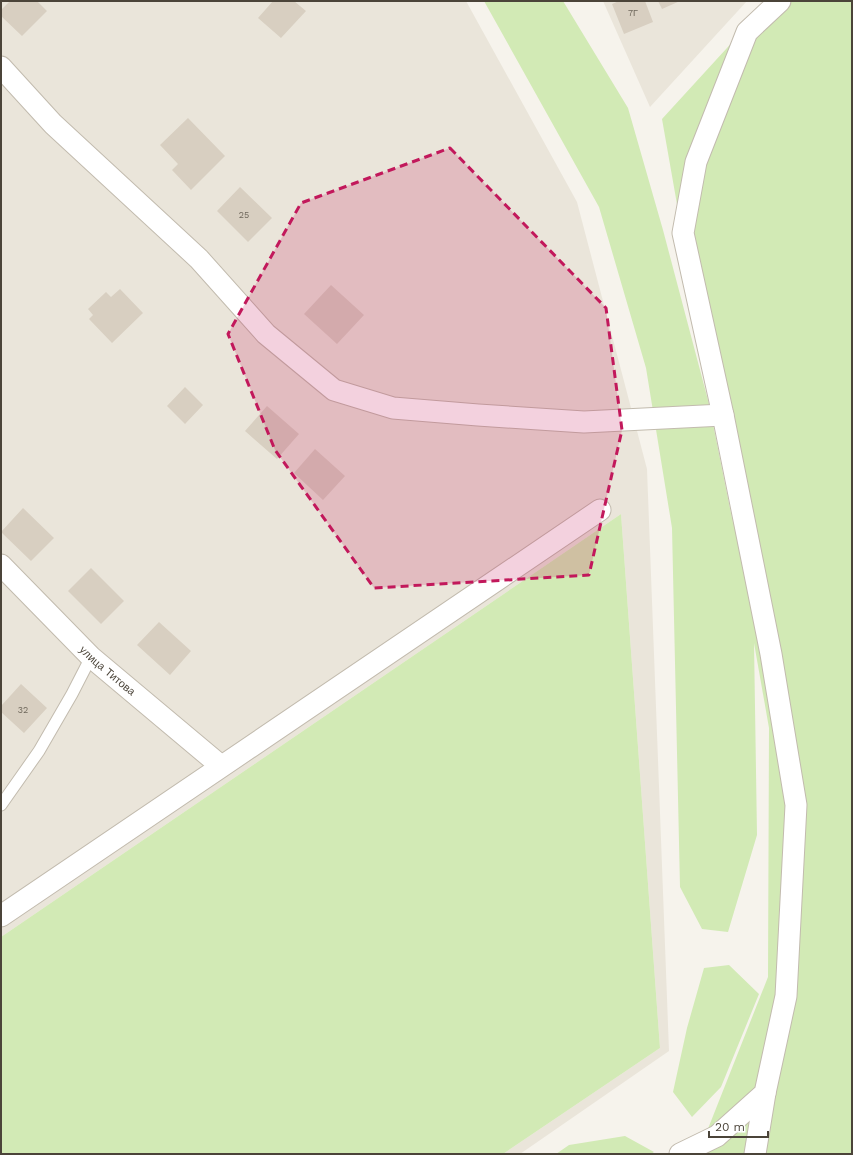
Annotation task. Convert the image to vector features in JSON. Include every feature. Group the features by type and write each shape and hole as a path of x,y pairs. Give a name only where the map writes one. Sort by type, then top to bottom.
{"street":[{"path":"754,1154 765,1093 786,996 796,805 772,654 684,232 696,162 747,32 780,1"},
{"path":"1,67 53,124 199,259 266,334 334,390 393,408 584,422 723,415"},
{"path":"1,916 600,510"},
{"name":"улица Титова","path":"1,565 91,657 221,766"},
{"path":"680,1154 717,1136 765,1093"}],"lane":[{"path":"1,805 39,751 72,694 91,657"}],"highlighted area":[{"path":"450,148 606,308 622,430 589,575 374,588 275,450 228,334 301,203"}],"shaded area":[{"path":"1,1 466,1 577,202 647,469 669,1051 520,1154 503,1154 660,1048 621,514 1,937"},
{"path":"603,1 747,1 650,107"}],"green space":[{"path":"484,1 563,1 628,108 663,230 709,404 734,528 662,119 770,1 852,1 852,1154 698,1154 768,977 769,728 754,643 757,835 728,932 702,929 680,887 672,528 646,368 599,207"},
{"path":"621,514 660,1048 503,1154 1,1154 1,937"},
{"path":"729,965 759,994 721,1087 692,1117 673,1092 687,1028 704,968"},
{"path":"625,1136 654,1152 651,1154 556,1154 569,1145"}],"building":[{"path":"10,1 37,1 47,11 22,36 1,16 1,10"},
{"path":"273,1 294,1 306,11 281,38 258,18"},
{"path":"619,1 645,1 653,22 624,34 612,4"},
{"path":"658,1 680,1 662,9"},
{"path":"188,118 225,156 191,190 172,170 178,164 160,145"},
{"path":"240,187 272,218 248,242 217,211"},
{"path":"331,285 364,315 337,344 304,314"},
{"path":"120,289 143,313 112,343 89,319 93,315 88,309 106,292 111,297"},
{"path":"185,387 203,405 185,424 167,406"},
{"path":"267,406 299,434 277,459 245,431"},
{"path":"315,449 345,476 323,500 294,473"},
{"path":"23,508 54,538 31,561 1,532"},
{"path":"91,568 124,601 101,624 68,591"},
{"path":"159,622 191,651 170,675 137,645"},
{"path":"21,684 47,708 24,733 1,712 1,706"}]}
